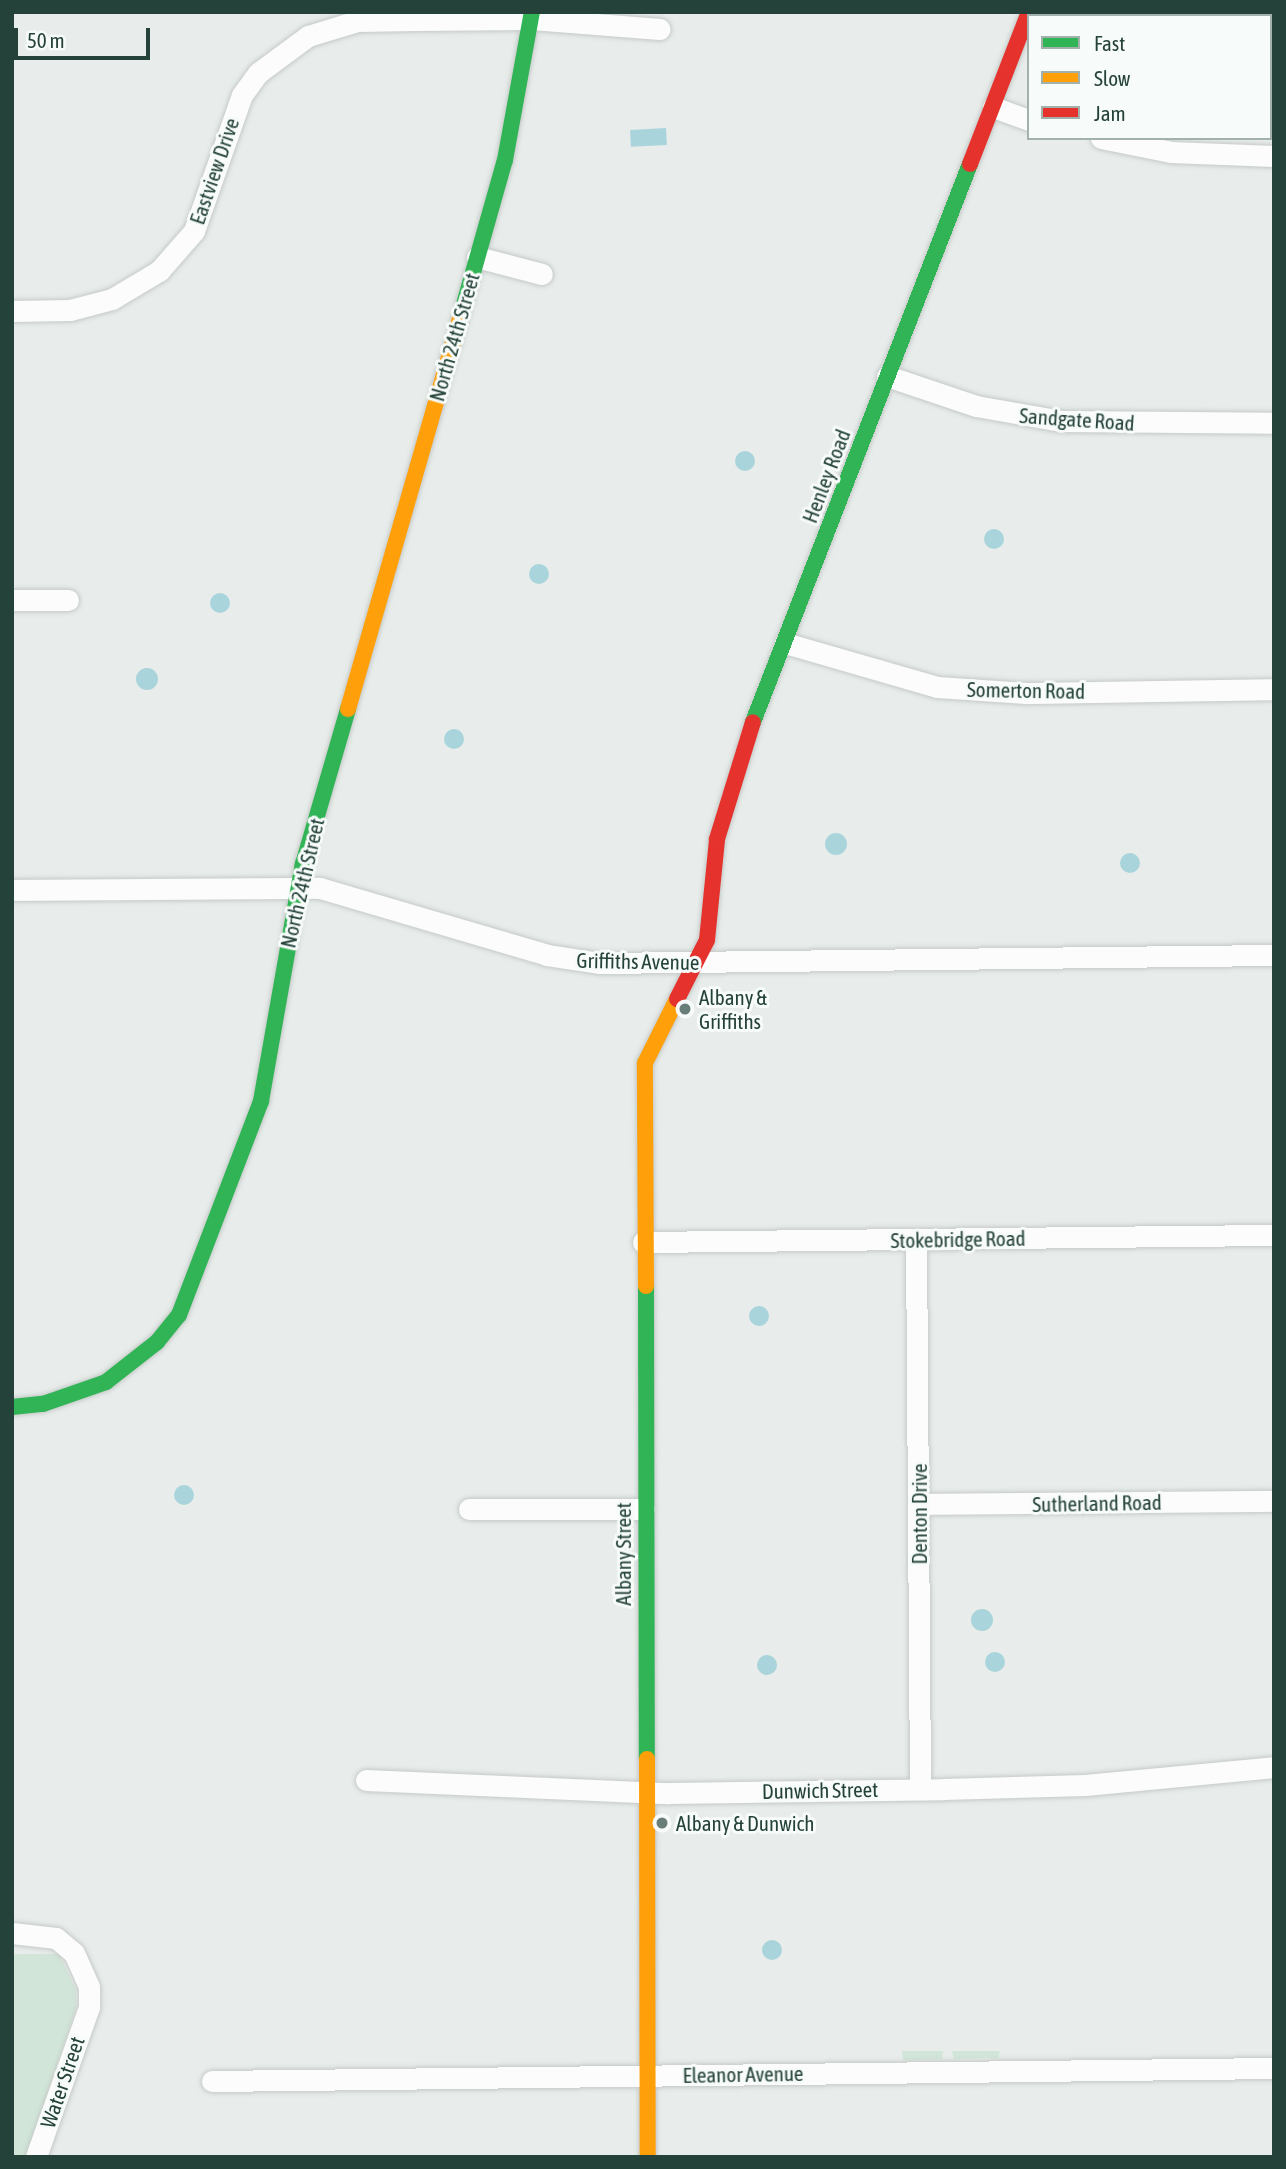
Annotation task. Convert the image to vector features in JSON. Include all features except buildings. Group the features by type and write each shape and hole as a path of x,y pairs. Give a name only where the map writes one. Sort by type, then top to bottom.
{"street":[{"name":"Eastview Drive","path":"12,310 70,310 112,299 159,271 194,231 242,95 258,74 308,36 356,21 532,16 660,29"},
{"name":"North 24th Street","path":"12,1407 43,1404 106,1382 157,1342 179,1315 261,1101 298,888 477,257 525,77 532,16"},
{"name":"Henley Road","path":"695,963 709,932 722,809 1027,17"},
{"path":"993,107 1027,119"},
{"path":"1111,140 1171,152 1274,156"},
{"name":"North 24th Street","path":"477,257 542,274"},
{"name":"Sandgate Road","path":"887,376 976,406 1061,421 1274,423"},
{"path":"12,600 68,600"},
{"name":"Somerton Road","path":"785,643 937,687 1026,693 1274,689"},
{"name":"Griffiths Avenue","path":"12,890 320,888 573,961 695,963 1274,955"},
{"name":"Albany Street","path":"648,2157 643,1242 645,1063 695,963"},
{"name":"Stokebridge Road","path":"643,1242 1274,1235"},
{"name":"Denton Drive","path":"916,1239 920,1788"},
{"name":"Sutherland Road","path":"919,1504 1274,1501"},
{"path":"469,1509 644,1509"},
{"name":"Dunwich Street","path":"366,1780 646,1792 1085,1785 1274,1767"},
{"name":"Water Street","path":"12,1933 56,1938 74,1953 89,1987 89,2007 36,2157"},
{"name":"Eleanor Avenue","path":"212,2081 1274,2068"}],"green space":[{"path":"12,1954 59,1954 76,1990 76,2008 26,2157 12,2157"},
{"path":"902,2051 943,2051 942,2059 903,2060"},
{"path":"952,2051 1000,2051 998,2058 954,2059"}],"water":[{"path":"666,128 667,145 631,147 630,130"},
{"path":"745,451 752,454 755,461 752,468 745,471 738,468 735,461 738,454"},
{"path":"994,529 1001,532 1004,539 1001,546 994,549 987,546 984,539 987,532"},
{"path":"539,564 546,567 549,574 546,581 539,584 532,581 529,574 532,567"},
{"path":"220,593 227,596 230,603 227,610 220,613 213,610 210,603 213,596"},
{"path":"147,668 155,671 158,679 155,687 147,690 139,687 136,679 139,671"},
{"path":"454,729 461,732 464,739 461,746 454,749 447,746 444,739 447,732"},
{"path":"836,833 844,836 847,844 844,852 836,855 828,852 825,844 828,836"},
{"path":"1130,853 1137,856 1140,863 1137,870 1130,873 1123,870 1120,863 1123,856"},
{"path":"759,1306 766,1309 769,1316 766,1323 759,1326 752,1323 749,1316 752,1309"},
{"path":"184,1485 191,1488 194,1495 191,1502 184,1505 177,1502 174,1495 177,1488"},
{"path":"982,1609 990,1612 993,1620 990,1628 982,1631 974,1628 971,1620 974,1612"},
{"path":"995,1652 1002,1655 1005,1662 1002,1669 995,1672 988,1669 985,1662 988,1655"},
{"path":"767,1655 774,1658 777,1665 774,1672 767,1675 760,1672 757,1665 760,1658"},
{"path":"772,1940 779,1943 782,1950 779,1957 772,1960 765,1957 762,1950 765,1943"}],"traffic: fast":[{"path":"461,315 505,160 532,12"},
{"path":"753,722 970,164"},
{"path":"12,1407 43,1404 106,1382 157,1342 179,1315 261,1101 303,864 348,709"},
{"path":"646,1286 647,1759"}],"traffic: slow":[{"path":"348,709 461,315"},
{"path":"646,1286 645,1063 677,999"},
{"path":"647,1759 648,2157"}],"traffic: jam":[{"path":"970,164 1027,17"},
{"path":"677,999 707,940 717,839 753,722"}],"place":[{"name":"Albany & Griffiths","path":"685,1009"},
{"name":"Albany & Dunwich","path":"662,1823"}]}
